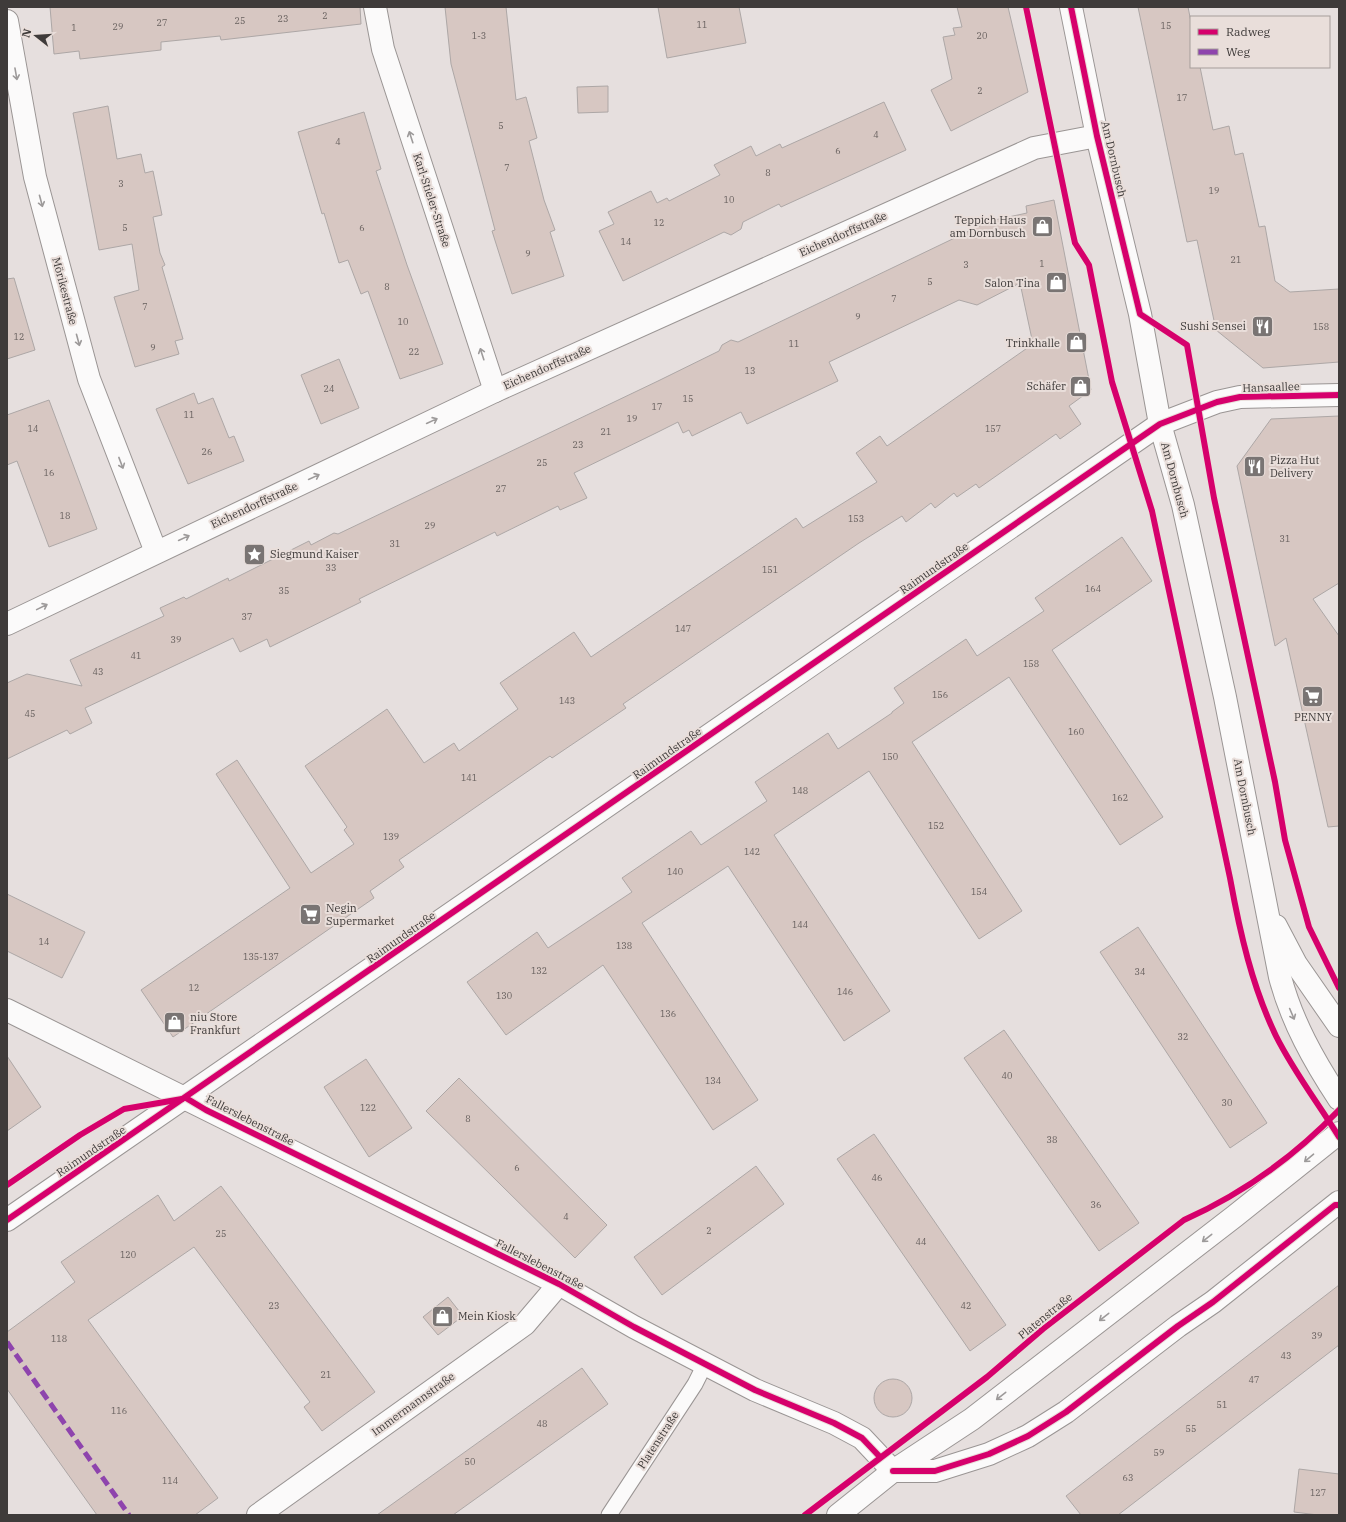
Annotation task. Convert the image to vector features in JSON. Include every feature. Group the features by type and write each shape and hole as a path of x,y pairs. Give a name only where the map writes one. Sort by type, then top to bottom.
{"street":[{"name":"Karl-Stieler-Straße","path":"375,7 383,49 494,391"},
{"name":"Am Dornbusch","path":"1072,7 1098,136 1140,314 1160,424 1183,504 1225,696 1266,907 1272,946 1286,1000 1312,1057 1339,1099"},
{"name":"Mörikestraße","path":"7,21 35,177 89,379 156,552"},
{"name":"Eichendorffstraße","path":"7,624 494,391 1034,148 1098,136"},
{"name":"Hansaallee","path":"1160,424 1217,402 1240,398 1339,395"},
{"name":"Raimundstraße","path":"7,1220 186,1098 1160,424"},
{"name":"Am Dornbusch","path":"1266,907 1296,964 1339,1026"},
{"name":"Fallerslebenstraße","path":"7,1010 559,1284 634,1328 755,1390 834,1423 862,1438 893,1471"},
{"path":"838,1515 893,1471 972,1419 1242,1211 1339,1133"},
{"path":"893,1471 935,1471 989,1454 1028,1436 1066,1412 1178,1326 1213,1302 1339,1202"},
{"name":"Immermannstraße","path":"258,1515 525,1324 559,1284"}],"lane":[{"name":"Platenstraße","path":"609,1515 695,1384 705,1364"}],"building":[{"path":"50,7 360,7 361,24 221,40 220,36 161,42 161,50 80,59 79,51 54,54"},
{"path":"445,7 506,7 516,100 526,97 537,138 529,141 544,200 555,230 550,232 564,276 512,294 492,231 495,230 451,64"},
{"path":"658,7 739,7 746,43 667,58"},
{"path":"957,7 1008,7 1028,92 951,131 931,90 952,79 943,37 955,35 953,28 962,27"},
{"path":"1138,7 1188,7 1190,17 1190,68 1200,68 1213,130 1229,126 1235,155 1243,153 1259,227 1265,226 1275,281 1290,292 1339,289 1339,362 1263,368 1216,330 1197,240 1187,242"},
{"path":"608,86 608,112 578,113 577,87"},
{"path":"884,102 906,150 781,207 779,204 743,222 741,229 731,235 724,232 623,281 599,231 614,224 608,212 651,191 657,203 667,198 669,201 720,175 714,165 751,146 756,156 780,144 782,148"},
{"path":"108,106 117,159 141,154 145,173 153,171 162,215 153,217 160,253 165,265 162,267 183,339 175,341 179,354 135,367 114,297 139,290 132,244 99,250 73,113"},
{"path":"364,112 381,169 376,171 407,265 443,364 400,379 368,291 361,294 348,260 339,263 324,213 322,214 298,132"},
{"path":"1054,200 1091,390 1069,406 1081,424 1060,439 1056,434 979,488 976,484 957,497 954,493 935,508 931,503 906,522 902,516 859,543 623,704 626,708 552,758 550,756 399,860 404,867 370,891 374,898 173,1037 141,990 290,888 216,774 237,760 311,873 354,844 344,830 347,827 305,766 387,709 424,763 454,743 459,751 518,709 500,683 574,632 591,657 796,518 803,528 877,482 856,453 880,436 887,446 1033,344 1020,283 977,305 959,300 829,362 838,381 747,424 741,412 692,436 689,430 683,433 678,422 574,473 587,498 560,510 558,506 497,536 495,532 359,599 361,602 270,647 267,639 240,652 233,638 85,708 92,723 70,734 67,730 7,759 7,683 27,674 82,686 70,660 164,616 160,608 184,597 186,599 228,578 229,581 309,541 311,545 334,533 338,534 719,351 722,345 731,340 738,342 990,221 1027,213 1026,206"},
{"path":"14,278 35,350 7,359 7,279"},
{"path":"339,359 359,408 321,424 301,375"},
{"path":"194,393 198,404 213,398 229,438 234,436 244,461 188,484 156,409"},
{"path":"49,400 97,529 49,547 17,461 7,465 7,415"},
{"path":"1339,416 1339,583 1313,599 1339,636 1339,826 1328,827 1286,638 1275,646 1237,466 1271,419"},
{"path":"1122,537 1152,581 1052,650 1163,817 1120,845 1009,677 912,742 1022,911 979,939 869,771 774,835 890,1011 844,1041 728,866 642,923 758,1100 713,1130 603,965 506,1035 467,982 537,932 548,948 632,892 622,878 691,831 701,845 767,801 755,782 828,733 838,749 892,713 904,703 894,688 966,639 977,656 1044,611 1035,598"},
{"path":"7,894 85,932 62,978 7,951"},
{"path":"1138,927 1267,1123 1230,1148 1100,952"},
{"path":"1004,1030 1139,1223 1099,1251 964,1058"},
{"path":"7,1056 41,1107 7,1131"},
{"path":"366,1059 412,1128 369,1157 324,1087"},
{"path":"459,1078 607,1225 575,1258 426,1111"},
{"path":"874,1134 1006,1325 970,1351 837,1159"},
{"path":"756,1166 784,1204 662,1295 634,1257"},
{"path":"221,1186 375,1392 322,1431 304,1407 310,1402 194,1247 88,1320 218,1498 195,1515 97,1515 7,1389 7,1332 75,1282 61,1262 158,1195 174,1221"},
{"path":"1339,1285 1339,1345 1118,1515 1081,1515 1066,1496"},
{"name":"Mein Kiosk","path":"448,1297 463,1316 438,1335 423,1317"},
{"path":"582,1368 608,1404 453,1515 377,1515"},
{"path":"889,1379 897,1379 904,1382 909,1387 912,1398 909,1409 904,1414 897,1417 889,1417 882,1414 877,1409 874,1402 874,1394 877,1387 882,1382"},
{"path":"1299,1469 1339,1474 1339,1515 1318,1515 1294,1512"}],"marked path":[{"path":"7,1342 129,1515"}],"cycle path":[{"path":"1026,7 1075,243 1089,265 1112,382 1152,511 1238,919 1248,959 1260,998 1276,1036 1298,1075 1339,1137"},
{"path":"1071,7 1097,136 1140,314 1187,345 1214,498 1275,782 1285,840 1309,927 1339,988"},
{"path":"7,1220 1160,424 1217,402 1240,397 1339,395"},
{"path":"186,1098 206,1110 559,1284 634,1327 755,1390 834,1423 862,1438 880,1457"},
{"path":"7,1185 80,1135 124,1109 182,1099"},
{"path":"805,1515 987,1377 1043,1329 1184,1220 1206,1210 1247,1186 1286,1158 1339,1110"},
{"path":"893,1471 935,1471 989,1454 1028,1436 1066,1412 1178,1326 1213,1302 1335,1205 1339,1205"}],"place":[{"name":"Teppich Haus am Dornbusch","path":"1042,226"},
{"name":"Salon Tina","path":"1056,283"},
{"name":"Sushi Sensei","path":"1262,326"},
{"name":"Trinkhalle","path":"1076,343"},
{"name":"Schäfer","path":"1081,386"},
{"name":"Pizza Hut Delivery","path":"1254,466"},
{"name":"Siegmund Kaiser","path":"255,554"},
{"name":"PENNY","path":"1313,697"},
{"name":"Negin Supermarket","path":"311,914"},
{"name":"niu Store Frankfurt","path":"174,1023"},
{"name":"Mein Kiosk","path":"443,1316"}]}
